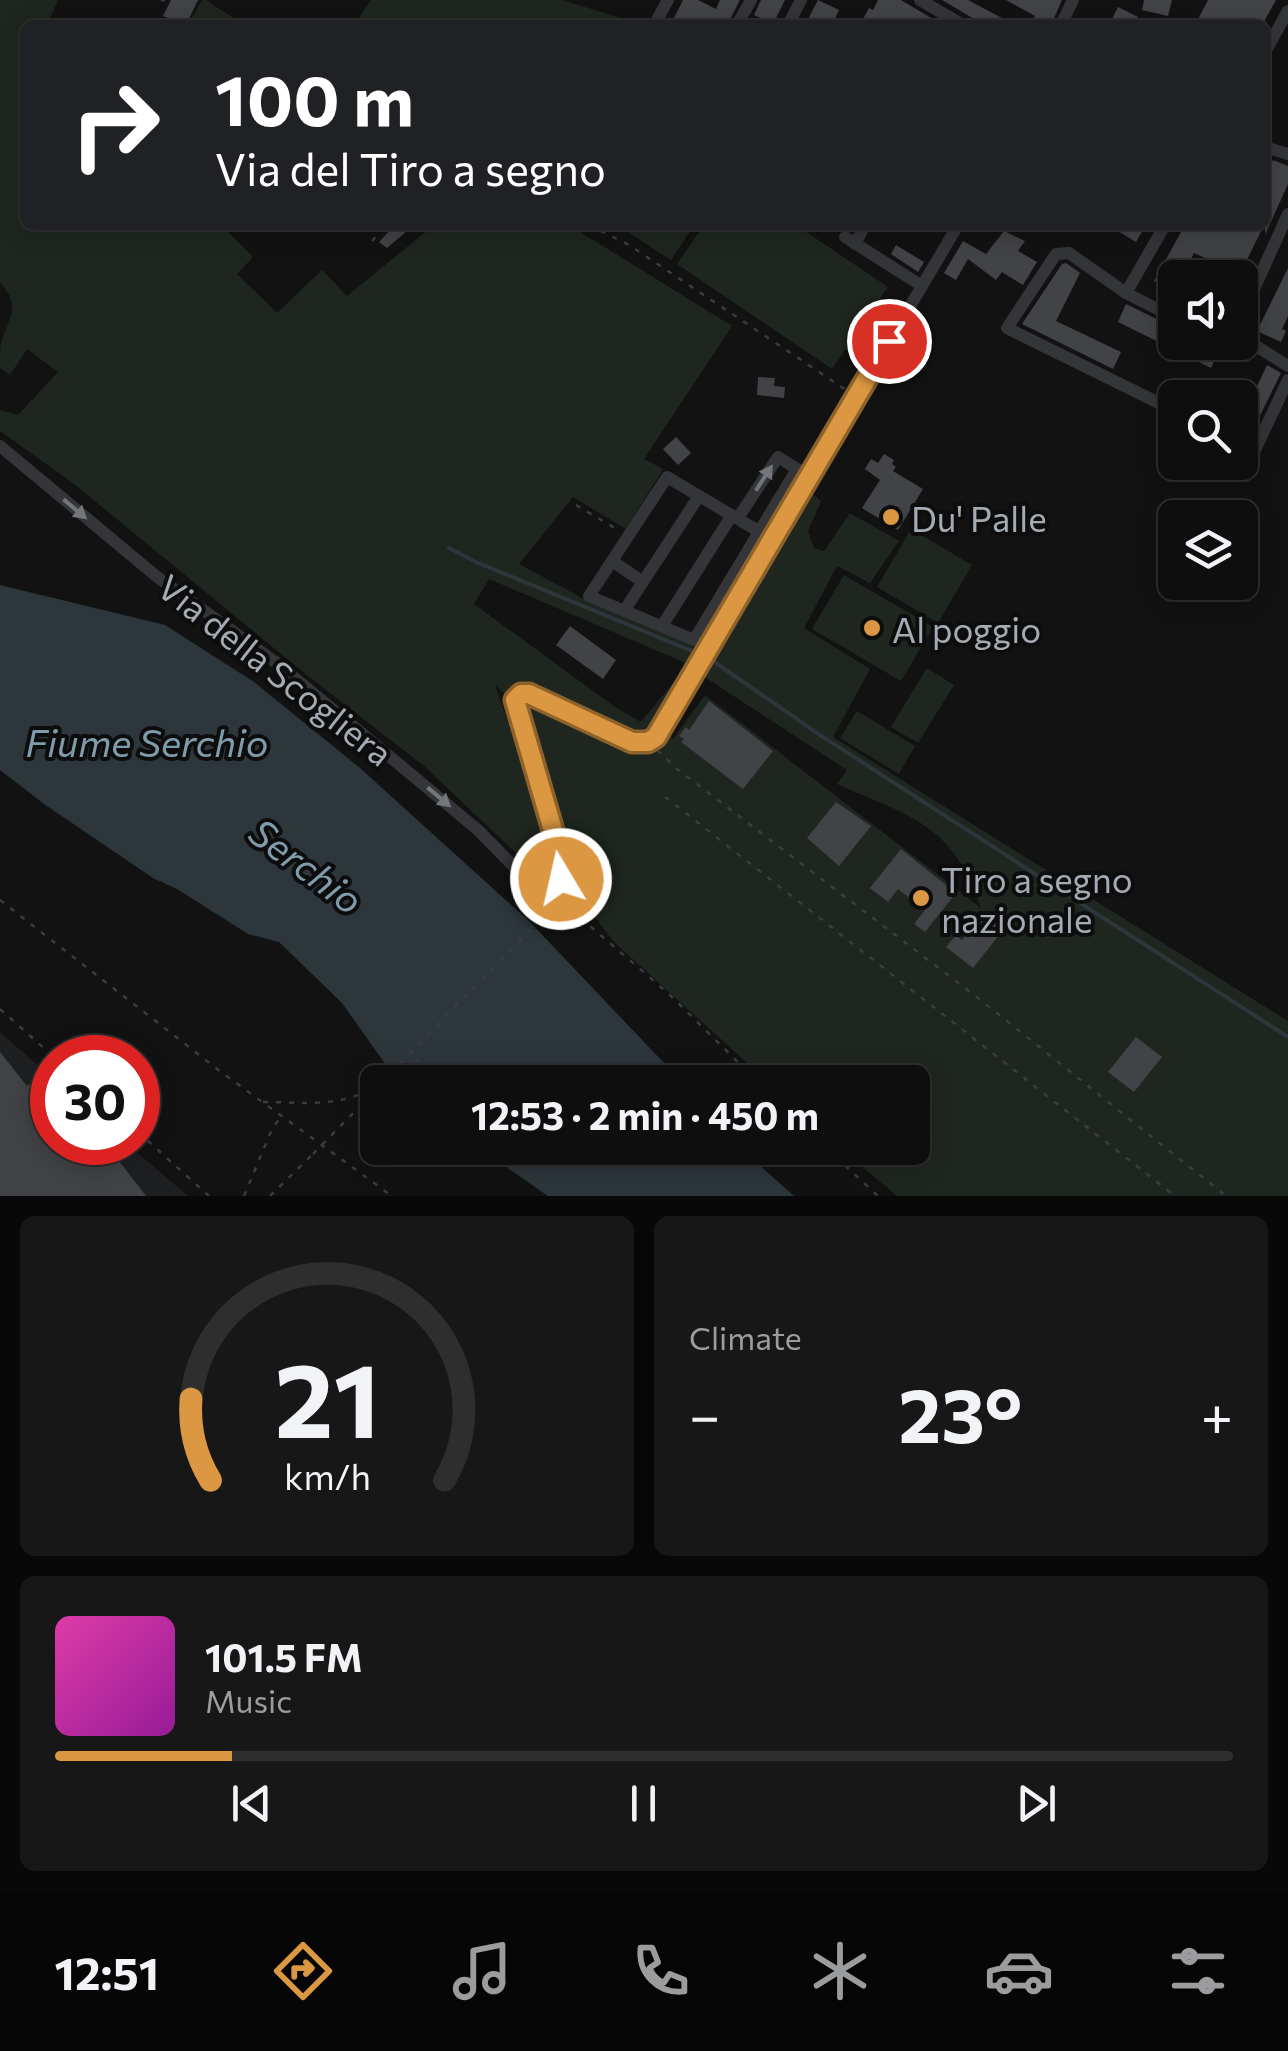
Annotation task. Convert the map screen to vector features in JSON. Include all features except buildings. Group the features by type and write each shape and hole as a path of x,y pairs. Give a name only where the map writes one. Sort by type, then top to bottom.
{"street":[{"path":"920,0 954,20"},
{"path":"1270,43 1288,10"},
{"path":"1258,280 1288,214"},
{"path":"859,230 850,240 922,286"},
{"path":"760,532 667,477 590,596 694,640 760,532 856,396 955,230"},
{"path":"1126,292 1163,230"},
{"path":"1158,309 1069,253 1056,254 1007,328 1158,403"},
{"path":"1258,347 1288,366"},
{"path":"1258,444 1288,380"},
{"name":"Via della Scogliera","path":"0,446 156,576 274,661 478,830 528,881 550,892"},
{"path":"662,626 778,457 804,472"},
{"path":"550,892 564,868 515,700 521,694 529,694 620,738 652,739 804,472"},
{"path":"624,610 699,496"},
{"path":"612,561 643,582"}],"path":[{"path":"372,241 382,230"},
{"path":"600,230 629,245 856,396"},
{"path":"576,505 628,536"},
{"path":"652,739 677,769 978,998 1226,1196"},
{"path":"664,797 1175,1196"},
{"path":"399,1065 568,891"},
{"path":"550,892 668,994 741,1065"},
{"path":"0,900 262,1102 392,1196"},
{"path":"0,1009 30,1036"},
{"path":"411,1065 422,1058"},
{"path":"262,1102 318,1105 344,1102 360,1094"},
{"path":"270,1196 360,1105"},
{"path":"244,1196 281,1116"},
{"path":"160,1152 209,1196"},
{"path":"844,1165 878,1196"}],"shaded area":[{"path":"0,0 58,0 49,20 20,20 20,230 226,230 253,257 237,274 277,313 322,270 347,296 428,230 577,230 732,326 644,459 663,469 626,529 573,497 519,564 582,598 697,648 688,664 489,579 474,604 641,722 673,683 679,690 656,728 673,739 705,695 981,908 970,880 943,840 908,816 837,784 847,770 703,676 809,491 821,501 808,531 814,548 824,551 850,513 899,541 870,583 837,566 804,628 870,669 833,737 1288,1021 1288,1196 897,1196 860,1165 930,1165 930,1065 749,1065 615,943 586,906 534,723 495,685 559,864 549,872 536,872 424,766 74,484 0,431 0,410 18,415 58,372 27,349 10,375 0,368 1,343 12,306 0,282"},
{"path":"202,0 206,0 236,20 191,20"},
{"path":"371,0 562,0 627,20 357,20"},
{"path":"625,230 691,230 671,260"},
{"path":"701,230 803,230 888,287 832,369 677,264"},
{"path":"911,529 972,565 938,623 877,587"},
{"path":"844,575 933,627 901,681 812,629"},
{"name":"Al poggio","path":"927,668 954,685 918,743 891,727"},
{"name":"Al poggio","path":"857,711 915,746 899,774 840,738"},
{"path":"0,1032 30,1059 30,1165 152,1165 188,1196 0,1196"}],"water":[{"name":"Fiume Serchio","path":"0,585 165,625 254,682 360,768 530,922 666,1065 386,1065 342,1003 279,942 248,934 153,878 0,770"},
{"path":"503,1165 759,1165 794,1196 548,1196"}],"waterway":[{"path":"449,548 692,651"},
{"path":"710,659 823,737 1288,1037"}],"place":[{"name":"Du' Palle","path":"891,517"},
{"name":"Al poggio","path":"872,628"},
{"name":"Tiro a segno nazionale","path":"921,898"}],"route":[{"path":"561,879 564,868 515,700 521,694 529,694 632,742 648,742 656,737 889,341"}],"water label":[{"name":"Serchio","path":"307,865"}]}
